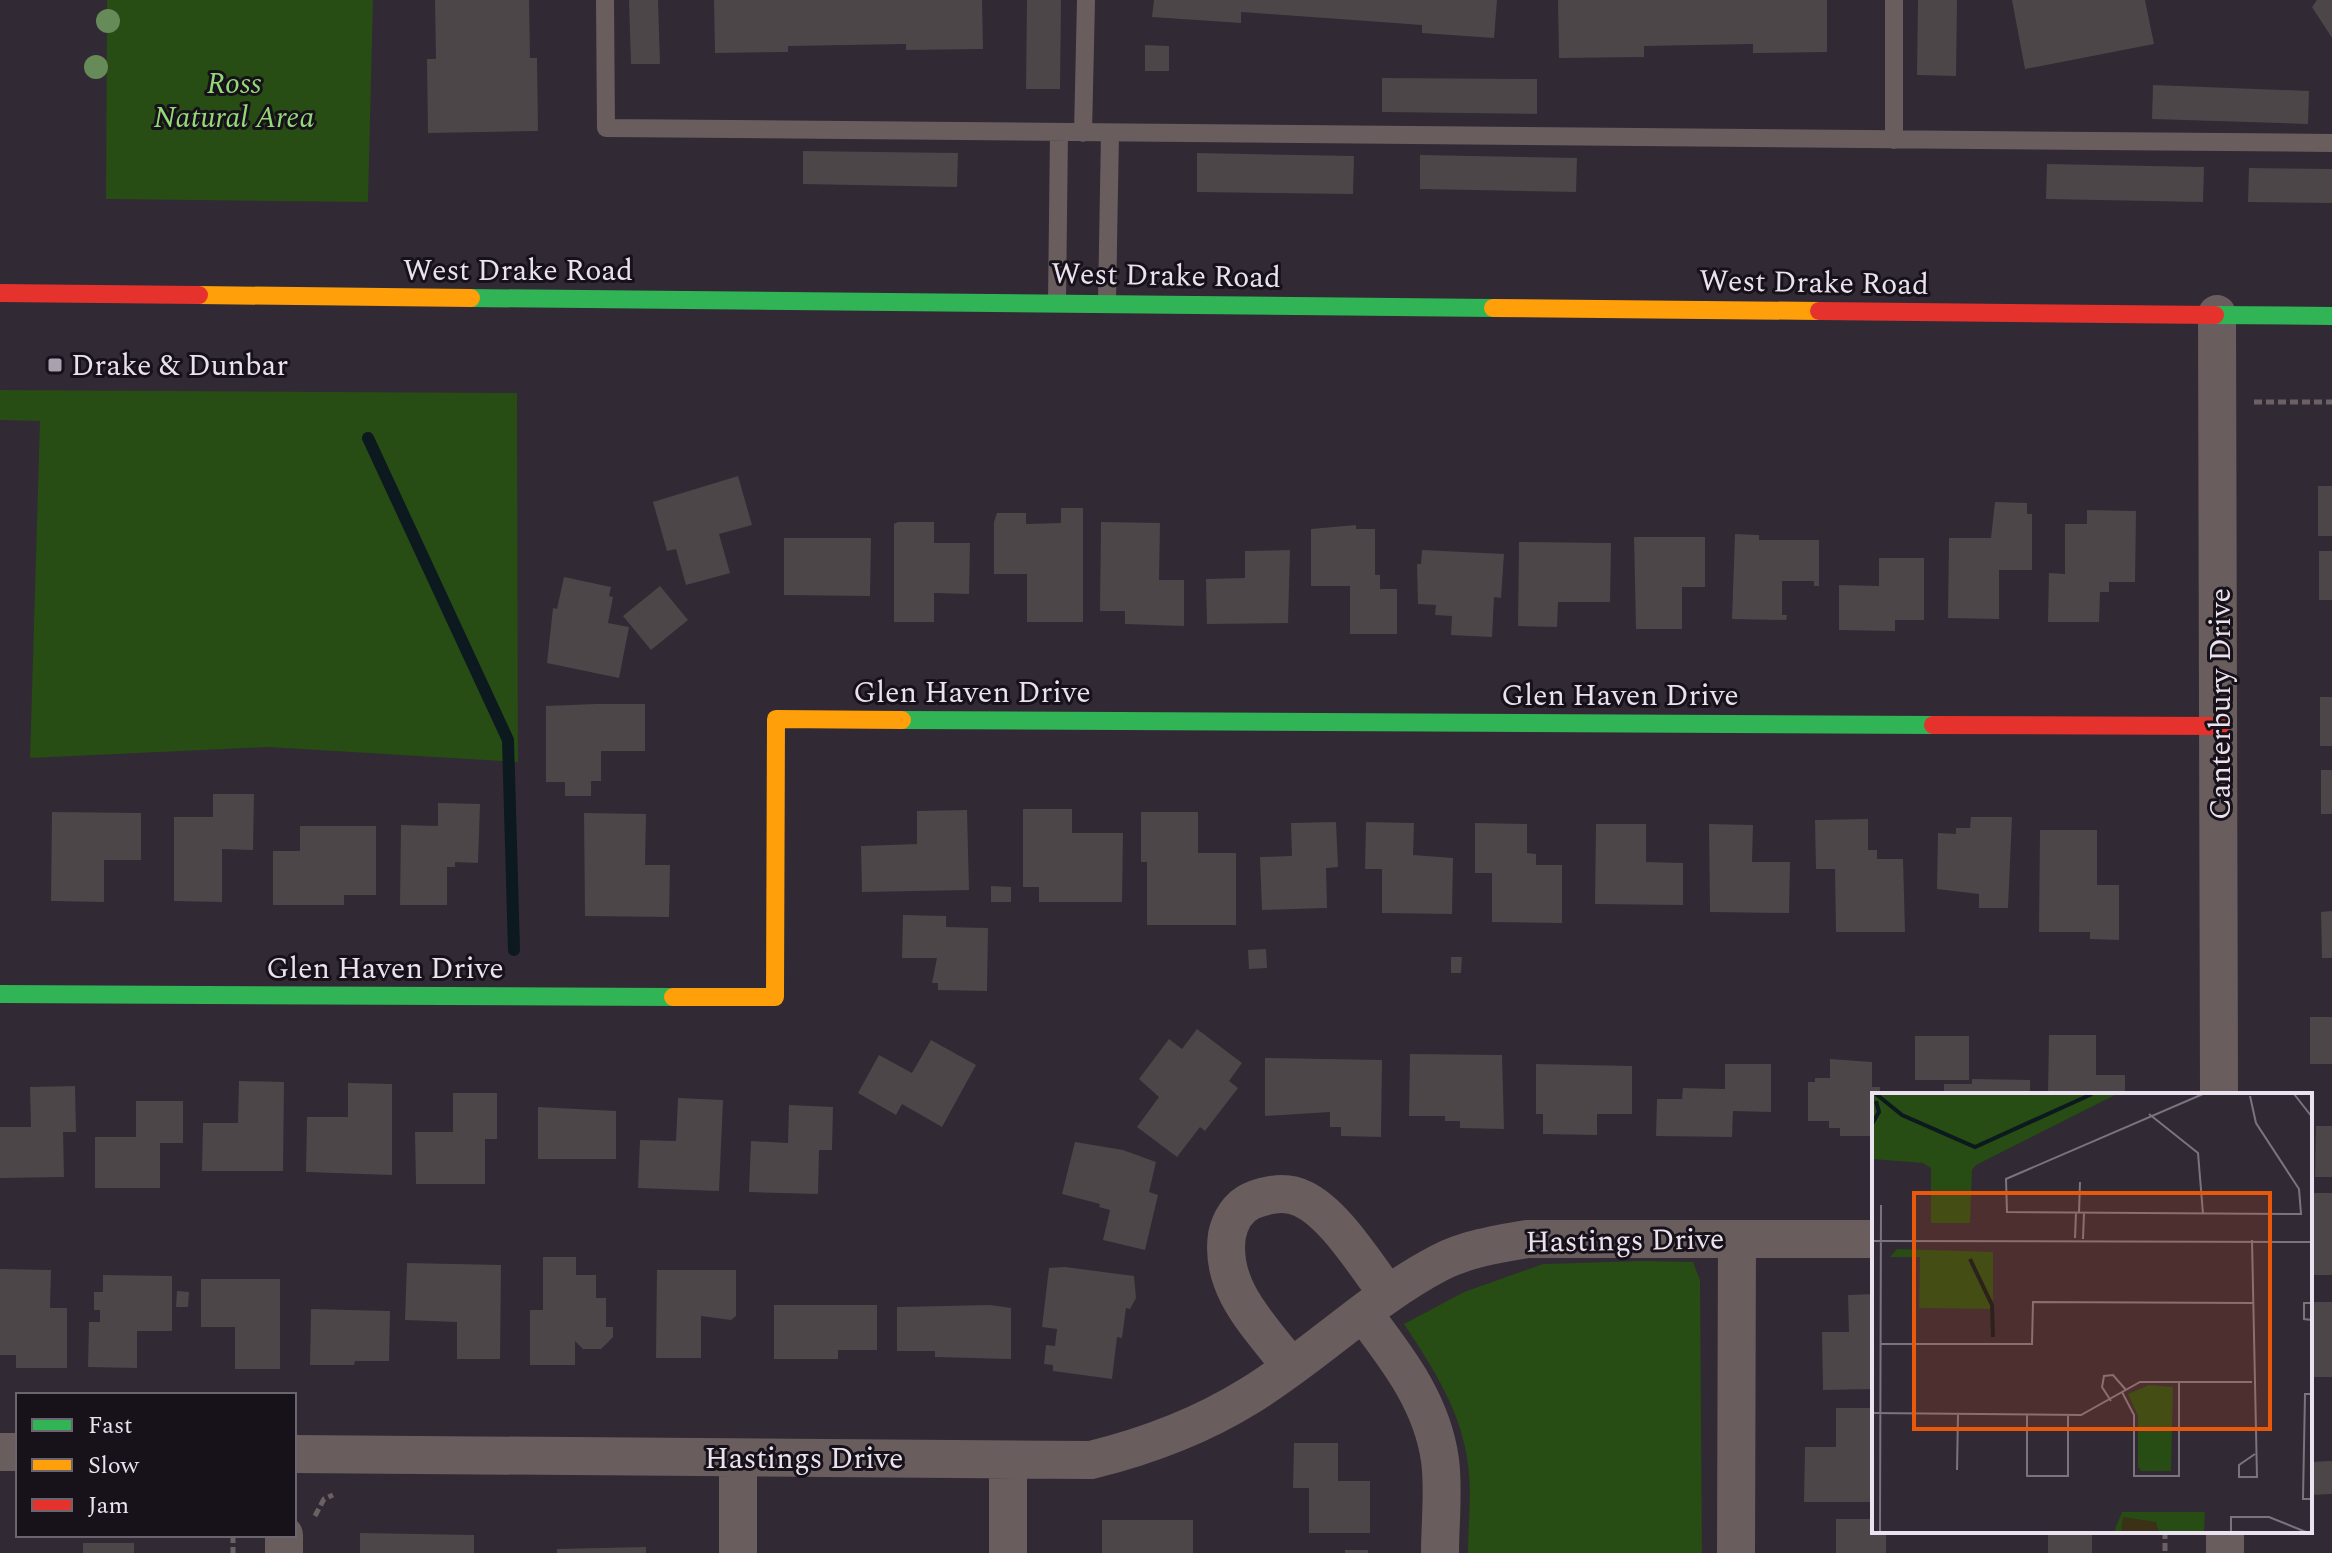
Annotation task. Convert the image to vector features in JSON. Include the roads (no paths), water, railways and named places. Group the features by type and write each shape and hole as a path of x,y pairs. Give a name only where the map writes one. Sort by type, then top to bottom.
{"street":[{"name":"West Drake Road","path":"0,293 2332,316"},
{"name":"Canterbury Drive","path":"2217,314 2221,726 2219,1093"},
{"name":"Glen Haven Drive","path":"0,994 775,997 776,719 2221,726"},
{"path":"1291,1367 1242,1304 1229,1279 1225,1250 1229,1223 1244,1204 1266,1195 1291,1194 1306,1200 1329,1220 1376,1303 1420,1394 1435,1433 1440,1463 1440,1553"},
{"name":"Hastings Drive","path":"296,1454 1091,1460 1140,1448 1201,1424 1251,1395 1376,1303 1441,1262 1483,1247 1527,1239 1872,1239"},
{"path":"1736,1553 1737,1239"},
{"path":"738,1458 738,1553"},
{"path":"1008,1460 1008,1553"}],"lane":[{"path":"605,0 606,128 2332,143"},
{"path":"1083,133 1086,0"},
{"path":"1894,0 1894,140"},
{"path":"1057,302 1059,132"},
{"path":"1107,302 1110,133"}],"waterway":[{"path":"368,438 508,740 514,950"}],"place":[{"name":"Drake & Dunbar","path":"55,365"}],"park label":[{"name":"Ross Natural Area","path":"234,100"}]}
